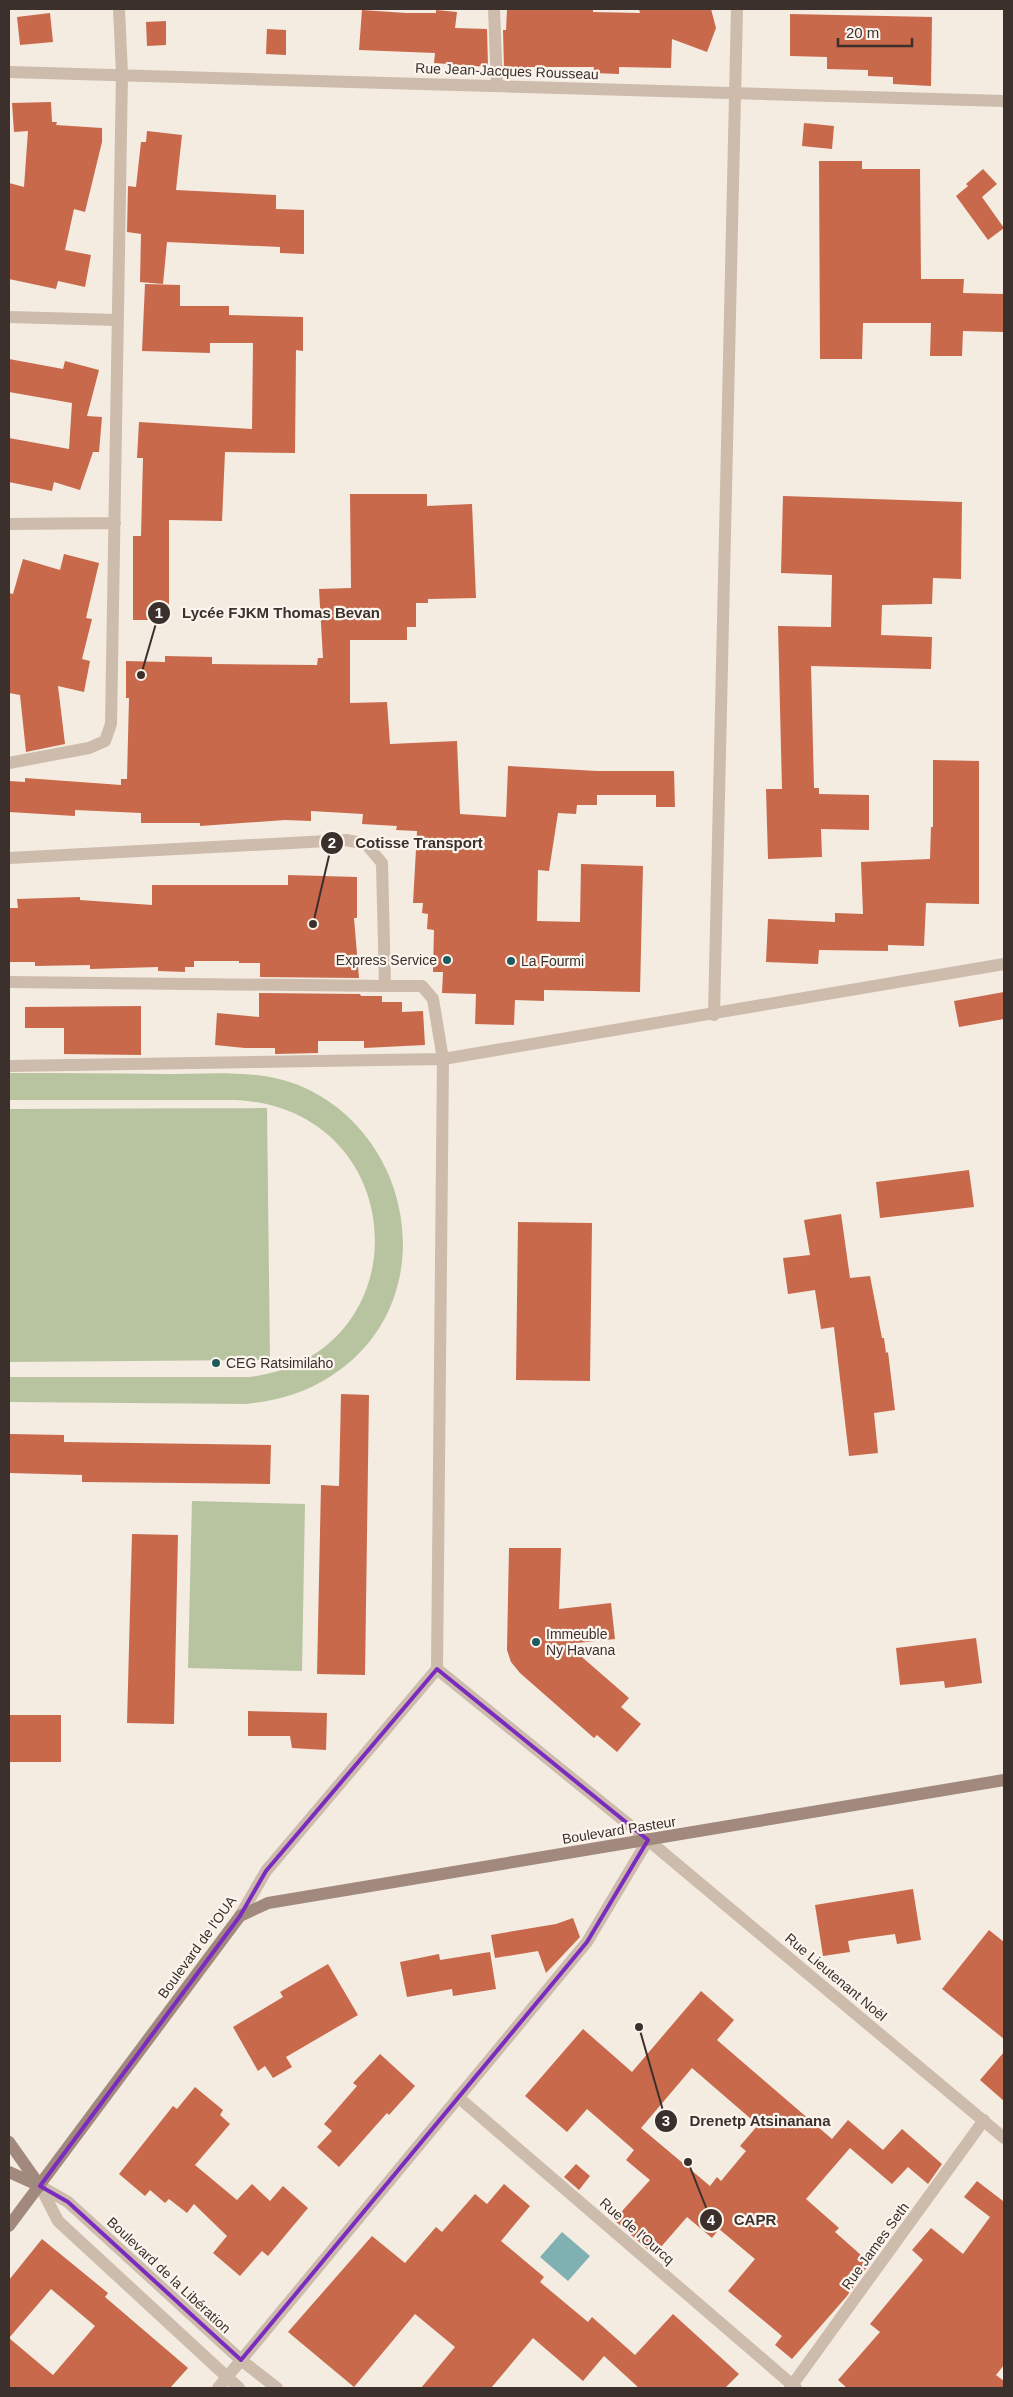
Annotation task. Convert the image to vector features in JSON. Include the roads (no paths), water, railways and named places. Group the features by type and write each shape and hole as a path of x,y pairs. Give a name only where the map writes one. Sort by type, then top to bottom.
{"main road":[{"name":"Boulevard Pasteur","path":"240,1916 268,1902 1004,1780"},
{"name":"Boulevard de l'OUA","path":"9,2226 240,1916"},
{"name":"Boulevard de la Libération","path":"9,2142 40,2186"},
{"name":"Boulevard de la Libération","path":"9,2172 40,2186"}],"street":[{"path":"9,763 89,748 105,741 111,724 122,74 119,9"},
{"path":"494,9 497,86"},
{"path":"714,1014 737,9"},
{"name":"Rue Jean-Jacques Rousseau","path":"9,72 1004,101"},
{"path":"9,317 117,320"},
{"path":"9,524 115,523"},
{"path":"9,858 346,840 366,844 382,863 385,986"},
{"path":"9,1066 443,1060 1004,964"},
{"path":"9,982 422,986 433,999 443,1060 438,1669"},
{"name":"Rue Lieutenant Noël","path":"438,1669 648,1840 1004,2138"},
{"name":"Boulevard de l'OUA","path":"240,1916 266,1871 438,1669"},
{"path":"218,2388 587,1942 648,1840"},
{"name":"Rue de l'Ourcq","path":"458,2096 793,2387"},
{"name":"Rue James Seth","path":"793,2387 984,2120"},
{"name":"Boulevard de la Libération","path":"40,2186 68,2202 241,2360 277,2388"},
{"name":"Boulevard de la Libération","path":"40,2186 58,2221 239,2388"}],"water":[{"path":"562,2232 590,2256 568,2281 540,2257"}],"place":[{"name":"Lycée FJKM Thomas Bevan","path":"141,675"},
{"name":"Cotisse Transport","path":"313,924"},
{"name":"Express Service","path":"447,960"},
{"name":"La Fourmi","path":"511,961"},
{"name":"CEG Ratsimilaho","path":"216,1363"},
{"name":"Immeuble Ny Havana","path":"536,1642"},
{"name":"Drenetp Atsinanana","path":"639,2027"},
{"name":"CAPR","path":"688,2162"}]}
